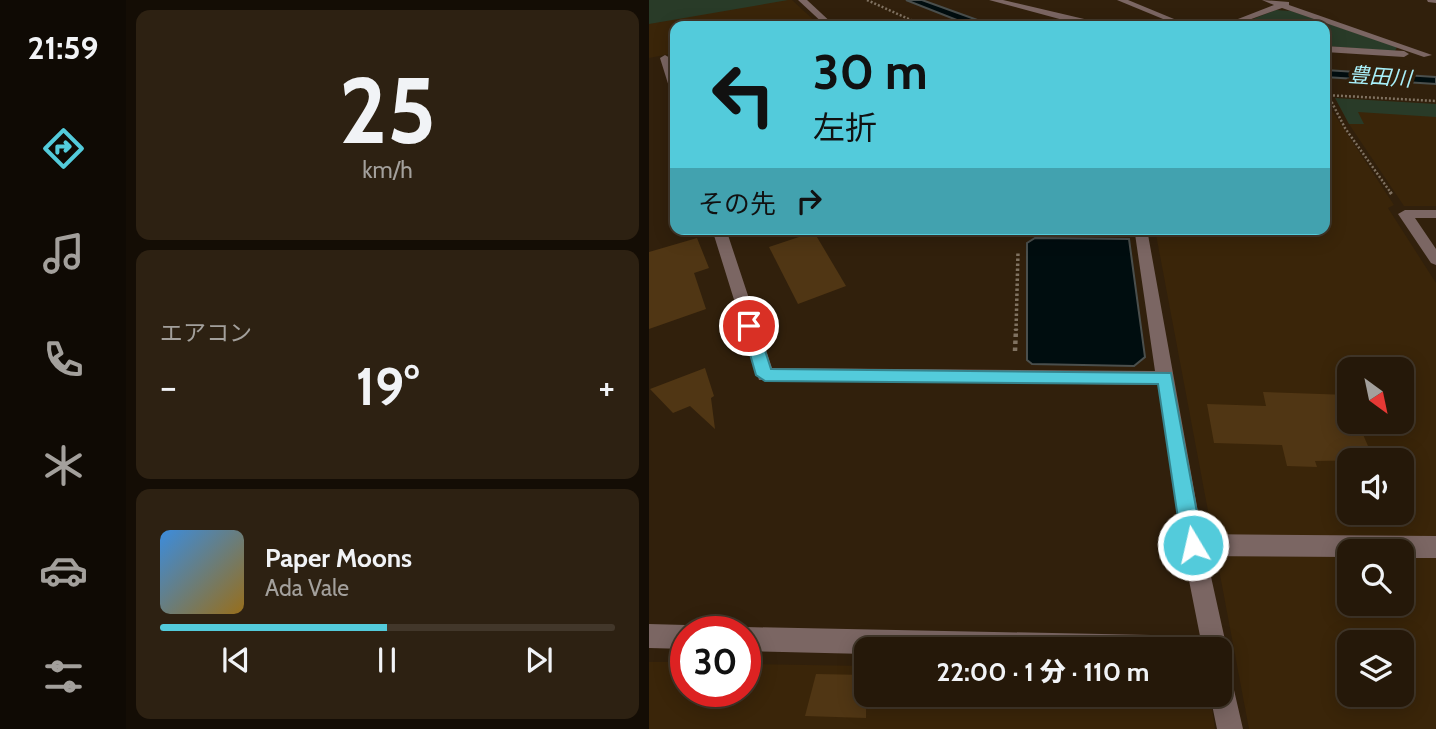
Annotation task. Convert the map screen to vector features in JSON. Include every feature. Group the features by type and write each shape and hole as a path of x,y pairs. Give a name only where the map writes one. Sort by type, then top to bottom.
{"street":[{"path":"802,0 825,21"},
{"path":"993,0 1078,21"},
{"path":"1121,0 1174,21"},
{"path":"1266,0 1432,55"},
{"path":"1238,21 1296,0"},
{"path":"1330,49 1432,55"},
{"path":"1405,214 1436,214"},
{"path":"1405,214 1436,260"},
{"path":"721,235 765,375 1165,377"},
{"path":"1142,235 1193,545 1212,637"},
{"path":"1193,545 1436,547"},
{"path":"649,636 670,637"},
{"path":"761,639 854,641"},
{"path":"1226,707 1230,729"}],"path":[{"path":"867,0 913,21"},
{"path":"1330,95 1436,101"},
{"path":"1330,102 1405,214"},
{"path":"1014,377 1018,235"}],"shaded area":[{"path":"649,0 792,0 815,21 670,21 670,54 649,58"},
{"path":"1335,98 1436,104 1436,206 1404,206 1349,124"},
{"path":"1330,108 1394,205 1388,208 1436,283 1436,729 1249,729 1156,235 1330,235"},
{"path":"649,662 670,662 670,707 761,707 761,664 854,666 854,707 1212,707 1215,729 649,729"}],"green space":[{"path":"649,0 788,0 649,24"},
{"path":"1276,10 1291,11 1320,21 1248,21"},
{"path":"1330,24 1397,47 1395,51 1330,46"},
{"path":"1335,98 1436,104 1436,117 1358,112 1364,124 1349,124"}],"water":[{"path":"906,0 922,0 980,21 959,21"},
{"name":"豊田川","path":"1330,70 1436,77 1436,84 1330,77"},
{"path":"1035,238 1129,239 1145,357 1134,366 1032,364 1027,360 1027,243"}],"building":[{"path":"805,235 816,235 846,286 798,304 769,247"},
{"path":"697,238 709,268 694,273 706,309 649,329 649,252"},
{"path":"705,368 714,396 711,398 715,429 690,406 673,413 650,389"},
{"path":"1263,392 1337,395 1337,434 1363,434 1369,448 1337,448 1337,461 1315,461 1317,467 1287,466 1282,445 1214,443 1207,404 1266,406"},
{"path":"816,674 854,675 854,707 866,707 866,718 805,716"}],"route":[{"path":"749,326 765,375 1165,377 1193,545"}]}
